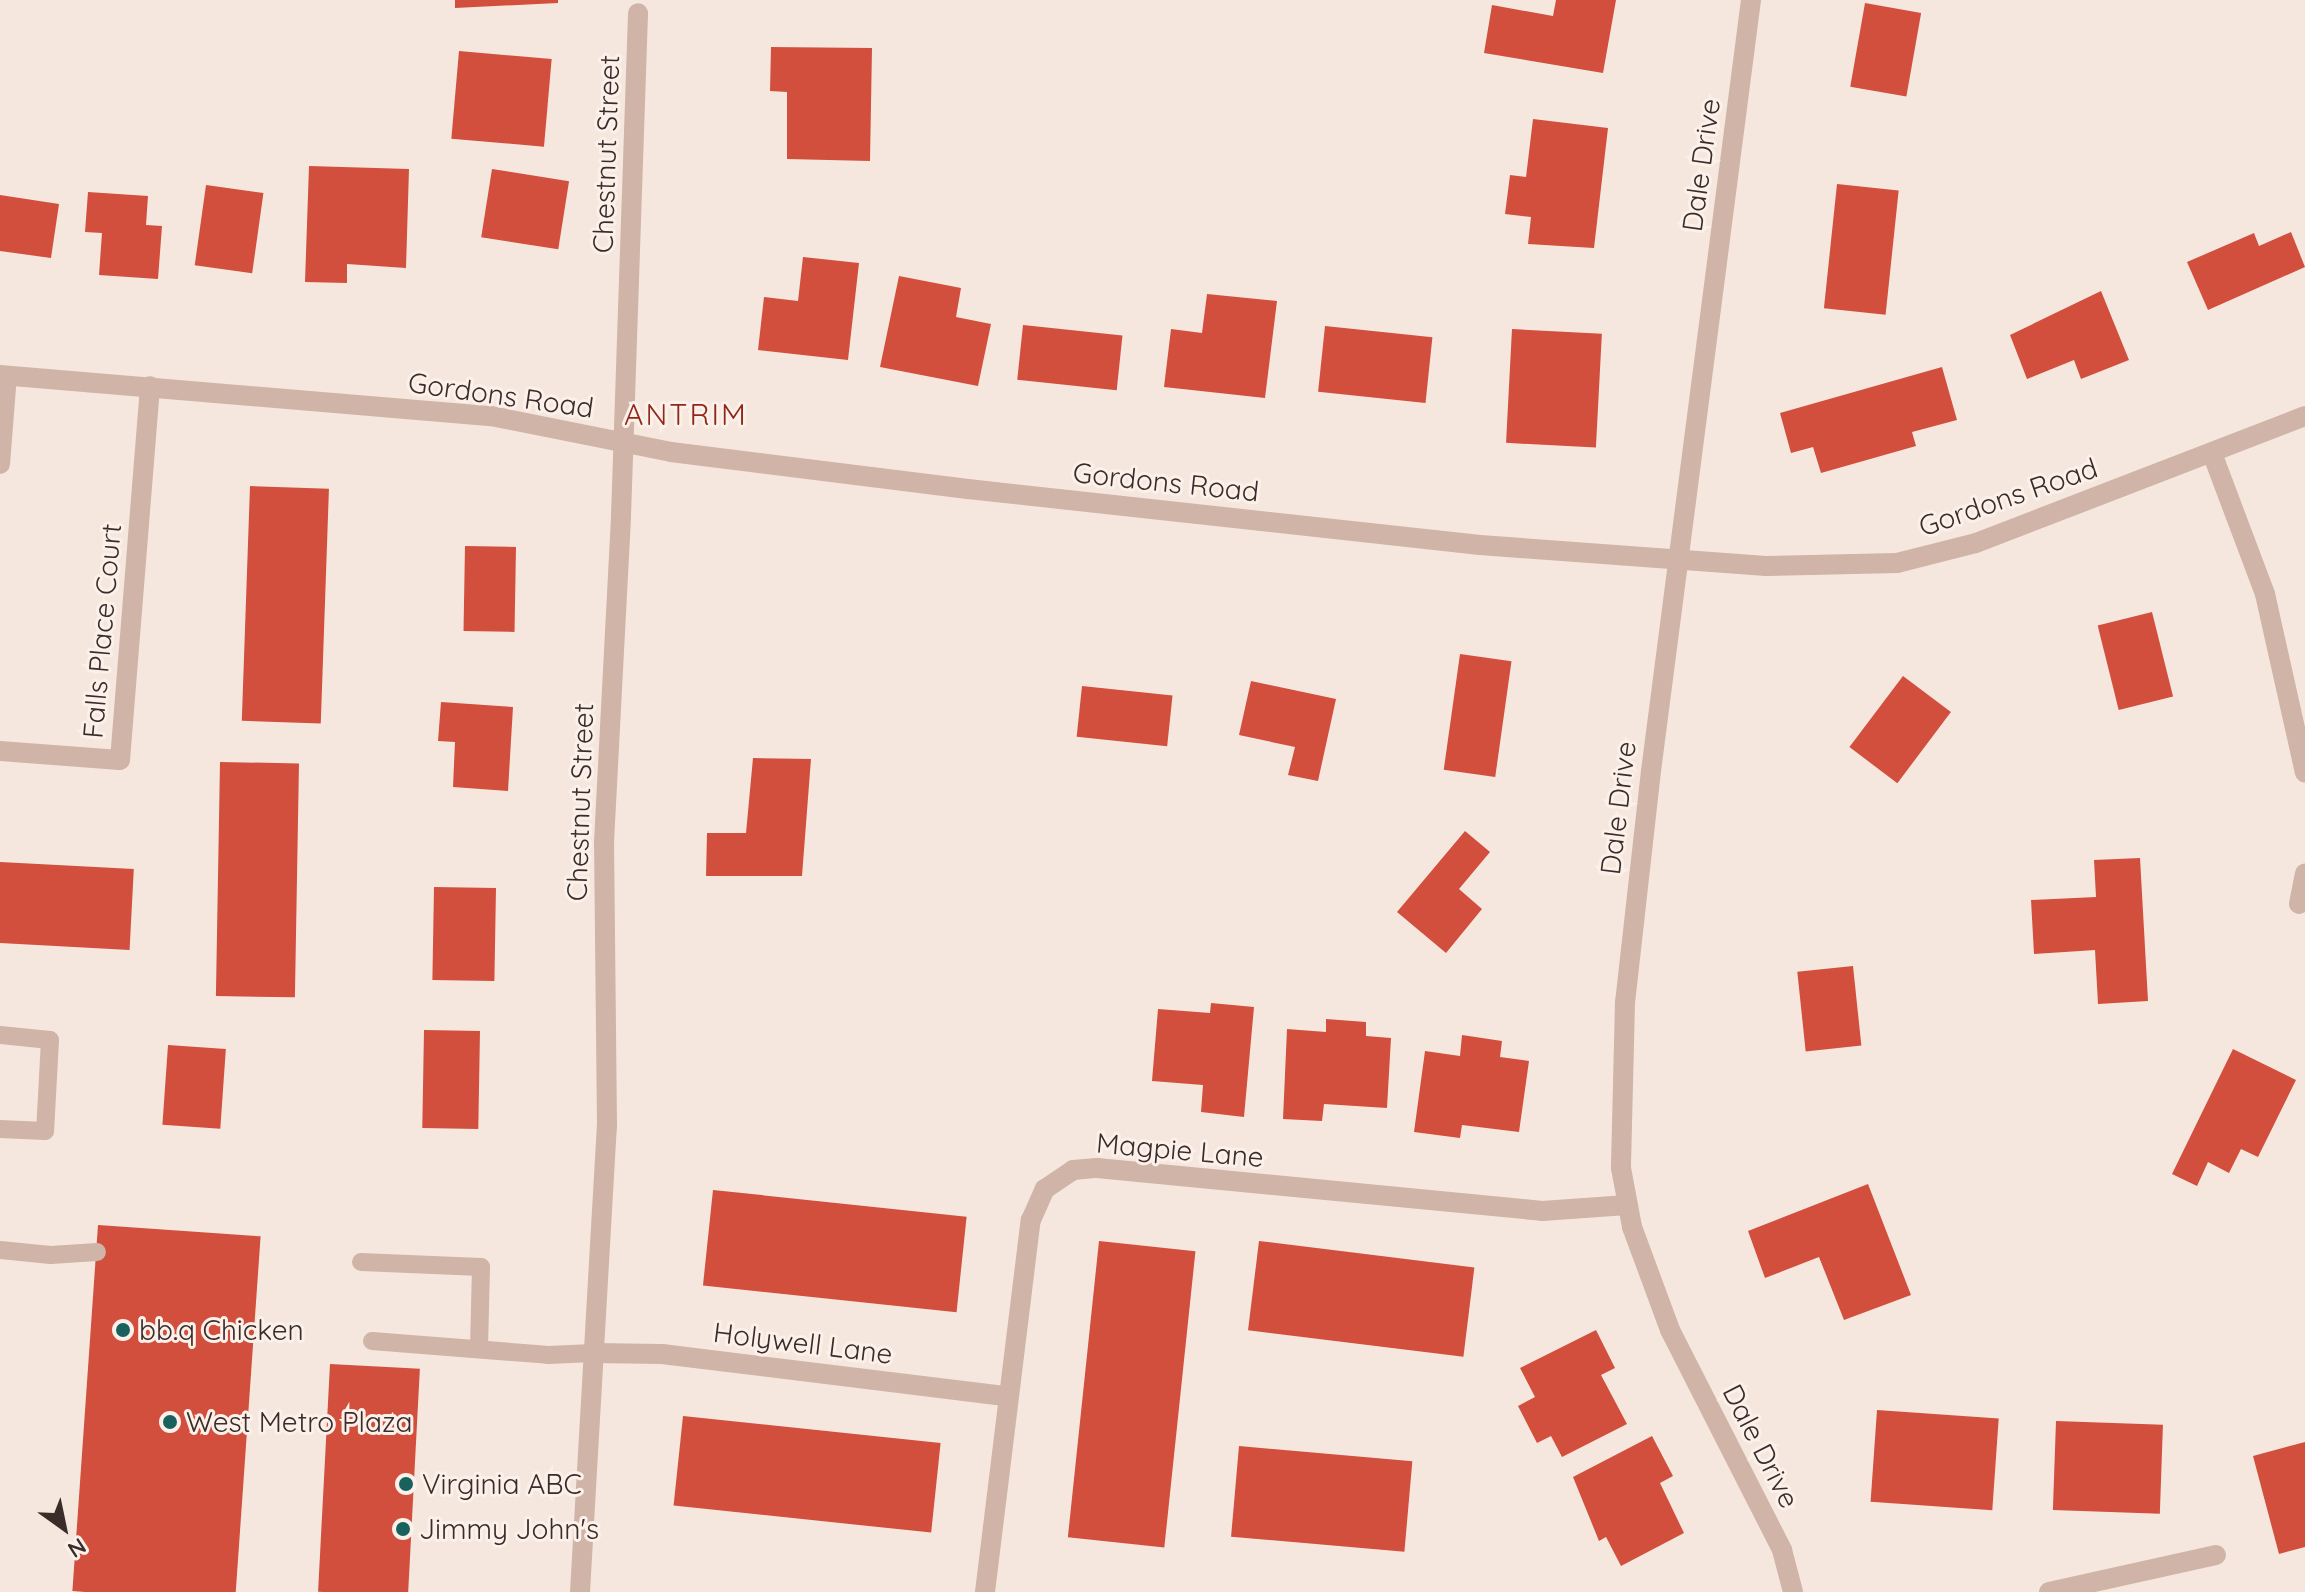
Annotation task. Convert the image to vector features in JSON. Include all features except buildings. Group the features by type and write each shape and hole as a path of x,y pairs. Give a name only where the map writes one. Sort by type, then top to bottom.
{"street":[{"name":"Dale Drive","path":"1751,0 1677,557 1625,1002 1621,1168 1627,1205 1670,1330 1782,1550 1793,1592"},
{"name":"Chestnut Street","path":"580,1592 607,1126 604,842 623,441 638,13"},
{"name":"Gordons Road","path":"4,376 491,416 623,441 968,489 1480,545 1677,557 1766,566 1897,563 1976,543 2305,416"},
{"path":"0,464 4,376"},
{"name":"Falls Place Court","path":"0,751 120,760 150,386"},
{"path":"2212,453 2265,594 2305,773"},
{"path":"2299,904 2305,874"},
{"name":"Magpie Lane","path":"985,1592 1006,1396 1031,1220 1045,1189 1073,1170 1097,1168 1542,1211 1627,1205"},
{"name":"Holywell Lane","path":"593,1353 662,1354 1006,1396"},
{"path":"2049,1592 2216,1555"}],"lane":[{"path":"0,1035 50,1040 45,1131 0,1129"},
{"path":"0,1250 51,1255 97,1252"},
{"path":"361,1262 481,1267 479,1349"},
{"path":"372,1341 593,1353"}],"place":[{"name":"bb.q Chicken","path":"123,1330"},
{"name":"West Metro Plaza","path":"170,1422"},
{"name":"Virginia ABC","path":"406,1484"},
{"name":"Jimmy John's","path":"403,1529"}],"district":[{"name":"ANTRIM","path":"686,414"}]}
